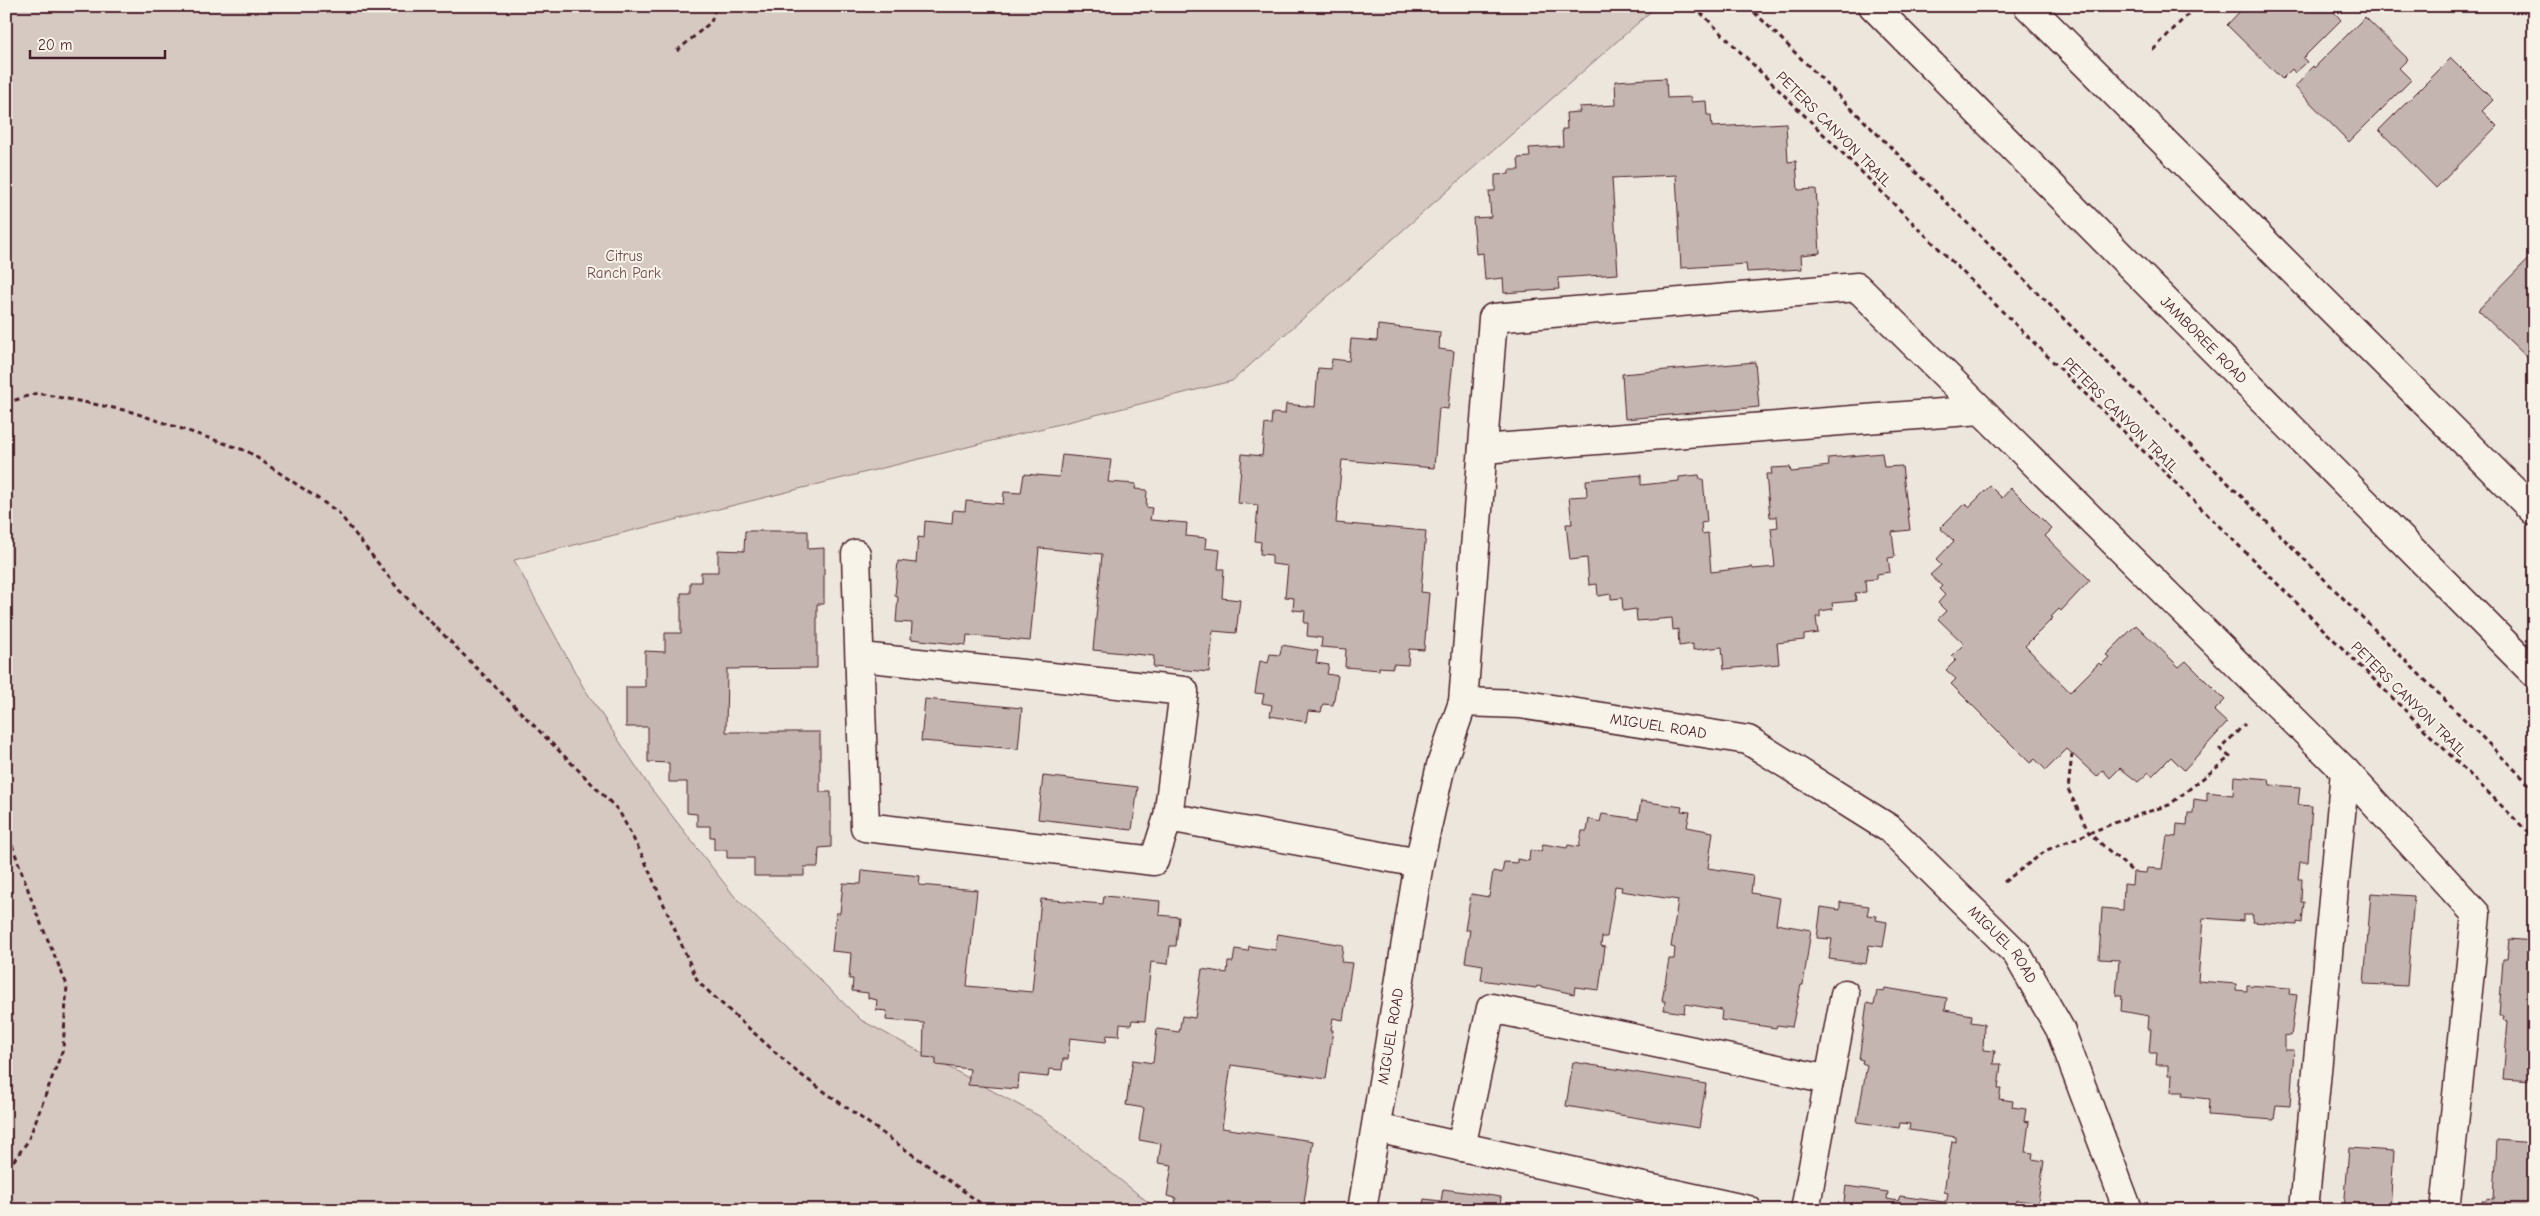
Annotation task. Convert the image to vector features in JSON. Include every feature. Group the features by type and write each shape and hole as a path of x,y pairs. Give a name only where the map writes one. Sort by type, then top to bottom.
{"main road":[{"name":"JAMBOREE ROAD","path":"1873,6 2534,673"},
{"path":"2028,6 2534,511"},
{"path":"1463,702 1493,318 1856,286 2345,771 2476,914 2445,1210"},
{"path":"1483,449 1981,410"},
{"path":"856,554 861,657 865,826 1154,861 1168,817 1184,691 861,657"},
{"name":"MIGUEL ROAD","path":"1362,1210 1418,863 1441,765 1463,702 1520,704 1748,740 1890,829 2017,954 2060,1028 2128,1210"},
{"path":"2304,1210 2345,771"},
{"path":"1168,817 1418,863"},
{"path":"1805,1210 1845,994"},
{"path":"1461,1147 1491,1008 1829,1080"},
{"path":"1376,1128 1748,1210"}],"path":[{"path":"489,6 590,8 605,6"},
{"path":"677,51 711,22 716,6"},
{"name":"PETERS CANYON TRAIL","path":"1694,6 2534,838"},
{"path":"1748,6 2047,302 2534,790"},
{"path":"2153,50 2196,6"},
{"path":"6,402 37,393 138,414 247,451 338,512 399,590 619,811 643,857 698,982 798,1072 990,1210"},
{"path":"2004,882 2046,850 2089,833 2169,806 2230,757 2220,749 2271,698"},
{"path":"2072,754 2068,788 2089,833 2133,872"},
{"path":"6,828 36,912 67,985 63,1049 28,1141 6,1171"}],"green space":[{"name":"Citrus Ranch Park","path":"6,6 1657,6 1232,381 514,560 582,685 649,786 735,897 861,1020 1041,1117 1158,1210 6,1210"}],"building":[{"path":"2245,6 2329,6 2341,20 2303,58 2307,62 2295,73 2292,69 2282,79 2227,25"},
{"path":"2365,17 2408,59 2399,68 2411,80 2349,142 2295,87 2313,66 2314,68"},
{"path":"2451,58 2493,100 2482,111 2497,126 2436,188 2379,130"},
{"path":"1666,78 1667,98 1691,97 1691,102 1706,101 1707,115 1711,115 1712,127 1786,123 1788,162 1796,161 1798,190 1816,189 1820,253 1801,255 1802,269 1747,272 1746,264 1681,268 1676,175 1612,178 1618,274 1558,278 1559,289 1504,293 1503,278 1485,280 1483,253 1476,254 1473,218 1491,217 1489,191 1495,191 1495,175 1509,174 1509,170 1519,170 1518,158 1530,157 1529,148 1563,146 1562,129 1567,129 1566,113 1580,112 1579,107 1616,105 1615,81"},
{"path":"2534,253 2534,364 2478,310"},
{"path":"1378,325 1440,332 1439,349 1454,351 1448,409 1439,408 1434,468 1342,460 1336,523 1426,531 1421,592 1429,593 1424,650 1409,649 1408,665 1393,664 1393,668 1379,667 1379,670 1345,667 1346,649 1321,647 1322,638 1307,636 1308,623 1304,623 1305,611 1293,610 1294,598 1285,597 1288,566 1272,564 1272,555 1260,554 1261,542 1255,541 1258,505 1238,503 1242,454 1262,456 1265,424 1271,425 1272,413 1285,414 1286,404 1315,407 1318,368 1331,369 1332,359 1349,361 1351,339 1377,341"},
{"path":"1755,362 1759,407 1625,419 1622,374"},
{"path":"1882,453 1884,467 1902,466 1910,530 1892,532 1895,557 1888,558 1890,572 1877,574 1877,579 1865,580 1866,592 1855,593 1856,601 1832,603 1833,609 1820,611 1820,617 1816,617 1818,633 1804,635 1804,640 1777,643 1779,664 1724,669 1722,647 1693,650 1693,644 1679,646 1678,629 1673,630 1672,618 1637,621 1636,609 1623,611 1622,598 1611,599 1611,594 1598,596 1597,584 1589,585 1587,558 1570,560 1566,524 1572,524 1569,497 1587,496 1586,480 1641,475 1641,485 1679,481 1679,477 1699,475 1700,479 1703,479 1707,522 1701,523 1702,534 1708,533 1711,572 1752,567 1753,569 1775,567 1771,528 1778,527 1777,517 1770,517 1766,474 1772,474 1771,468 1790,467 1791,472 1813,470 1813,468 1829,466 1828,458"},
{"path":"1062,455 1111,460 1108,482 1136,484 1135,489 1147,490 1146,507 1152,508 1150,520 1187,523 1186,536 1206,538 1205,548 1220,550 1218,569 1224,569 1222,598 1240,600 1236,633 1213,631 1209,672 1153,667 1154,656 1093,650 1102,554 1039,548 1030,641 967,635 966,645 911,639 912,623 896,622 898,597 895,596 898,561 916,563 918,537 924,538 925,521 952,524 953,510 965,511 966,501 1003,504 1004,492 1021,493 1024,474 1059,477"},
{"path":"1990,486 2002,498 2011,488 2052,529 2045,536 2090,580 2061,611 2059,609 2051,617 2053,618 2025,646 2070,692 2099,663 2101,665 2109,657 2106,655 2136,625 2179,667 2186,661 2225,700 2214,711 2227,723 2184,770 2171,757 2152,776 2149,772 2138,782 2120,768 2110,778 2103,770 2097,777 2067,749 2046,770 2035,759 2030,763 1951,684 1956,679 1946,670 1956,660 1952,656 1964,644 1938,619 1946,611 1938,603 1945,595 1939,589 1942,586 1930,575 1941,565 1936,560 1954,541 1940,528 1965,503 1969,507"},
{"path":"745,531 808,531 808,549 824,548 824,604 817,604 817,668 727,669 726,732 820,732 820,792 831,792 831,847 819,848 818,867 804,867 804,876 754,876 754,858 727,858 727,850 714,850 714,837 710,837 710,826 697,826 697,814 687,813 687,782 669,782 669,763 648,762 648,727 626,727 626,687 645,687 645,651 665,652 665,633 681,633 681,593 690,593 690,582 701,582 701,572 718,572 718,550 744,551"},
{"path":"1282,645 1318,651 1316,663 1329,665 1327,674 1338,676 1333,705 1323,704 1321,712 1308,711 1306,722 1270,716 1272,705 1262,703 1264,694 1255,693 1260,661 1268,663 1270,654 1280,655"},
{"path":"925,699 1022,708 1018,749 921,741"},
{"path":"1043,776 1138,787 1132,830 1038,819"},
{"path":"2234,776 2269,779 2270,785 2300,787 2298,805 2312,806 2308,862 2300,862 2298,879 2302,879 2301,902 2304,902 2302,923 2297,922 2297,925 2252,922 2253,915 2243,915 2243,921 2203,918 2198,981 2236,984 2236,990 2247,991 2247,985 2290,988 2289,994 2297,995 2291,1036 2285,1035 2285,1050 2294,1050 2290,1106 2276,1105 2274,1120 2208,1115 2209,1099 2182,1096 2183,1092 2171,1092 2172,1075 2168,1075 2168,1065 2156,1065 2157,1053 2149,1053 2151,1029 2148,1029 2149,1016 2121,1011 2122,996 2116,996 2119,960 2099,959 2102,908 2123,910 2124,884 2132,885 2133,872 2146,873 2147,868 2162,869 2167,836 2176,837 2177,824 2187,825 2188,813 2193,813 2194,799 2207,801 2207,792 2233,795"},
{"path":"1641,801 1682,807 1681,811 1690,812 1687,827 1713,832 1708,868 1753,875 1751,893 1780,898 1776,924 1811,930 1803,985 1801,985 1792,1027 1777,1025 1776,1028 1721,1020 1722,1010 1685,1004 1684,1013 1664,1010 1665,1001 1662,1001 1669,959 1674,959 1675,948 1671,947 1678,900 1621,891 1622,887 1615,886 1607,937 1602,937 1601,946 1605,947 1599,990 1575,987 1574,994 1537,986 1536,988 1481,980 1483,965 1465,962 1470,930 1465,930 1471,894 1489,897 1493,871 1502,873 1504,862 1517,863 1517,859 1529,861 1530,850 1541,852 1543,844 1567,848 1568,845 1579,847 1582,831 1587,831 1589,819 1600,822 1602,814 1638,819"},
{"path":"862,870 920,876 919,885 977,890 967,986 1032,992 1041,899 1103,904 1104,896 1160,901 1159,915 1179,917 1176,946 1170,946 1168,964 1151,962 1145,1021 1132,1020 1131,1025 1120,1024 1119,1036 1107,1035 1106,1042 1070,1038 1068,1059 1063,1059 1062,1070 1049,1069 1048,1077 1019,1074 1018,1089 968,1085 970,1069 936,1065 936,1058 923,1057 924,1023 886,1020 887,1011 876,1010 877,1000 868,998 868,993 852,991 853,979 849,979 851,953 832,951 836,913 840,913 843,883 861,884"},
{"path":"2371,893 2414,896 2407,986 2364,984"},
{"path":"1840,902 1869,906 1867,915 1877,916 1876,920 1887,922 1883,947 1869,945 1866,964 1829,959 1832,939 1817,938 1821,907 1840,910"},
{"path":"1278,934 1343,945 1341,962 1352,963 1343,1020 1333,1018 1326,1079 1231,1065 1222,1128 1313,1141 1304,1203 1310,1203 1309,1210 1174,1210 1176,1198 1167,1196 1172,1165 1158,1163 1161,1144 1139,1140 1144,1108 1126,1105 1133,1060 1153,1063 1157,1029 1179,1032 1182,1016 1195,1018 1202,969 1227,973 1228,962 1233,962 1235,949 1248,951 1249,946 1275,950"},
{"path":"2509,939 2534,941 2534,1081 2503,1079 2508,1021 2503,1020 2504,1016 2499,1016 2503,959 2507,959"},
{"path":"1885,988 1947,998 1945,1010 1972,1015 1971,1022 1984,1024 1983,1050 1995,1051 1993,1064 2001,1064 1998,1089 2001,1089 1999,1099 2013,1101 2012,1107 2026,1109 2024,1121 2029,1122 2025,1152 2033,1153 2032,1159 2044,1161 2038,1203 2017,1200 2015,1210 1843,1210 1846,1186 1888,1192 1887,1199 1898,1201 1900,1196 1943,1202 1947,1200 1948,1193 1944,1192 1952,1141 1956,1142 1956,1137 1909,1130 1910,1124 1900,1123 1899,1128 1857,1122 1867,1065 1862,1063 1863,1060 1859,1059 1867,1003 1874,1005 1877,991 1884,992"},
{"path":"1573,1062 1706,1084 1699,1128 1566,1106"},
{"path":"2497,1140 2534,1143 2534,1210 2482,1210 2482,1201 2487,1201 2487,1198 2494,1199"},
{"path":"2349,1148 2394,1151 2390,1210 2344,1210"},
{"path":"1443,1189 1501,1197 1500,1207 1518,1210 1422,1210 1424,1199 1441,1201"}]}
